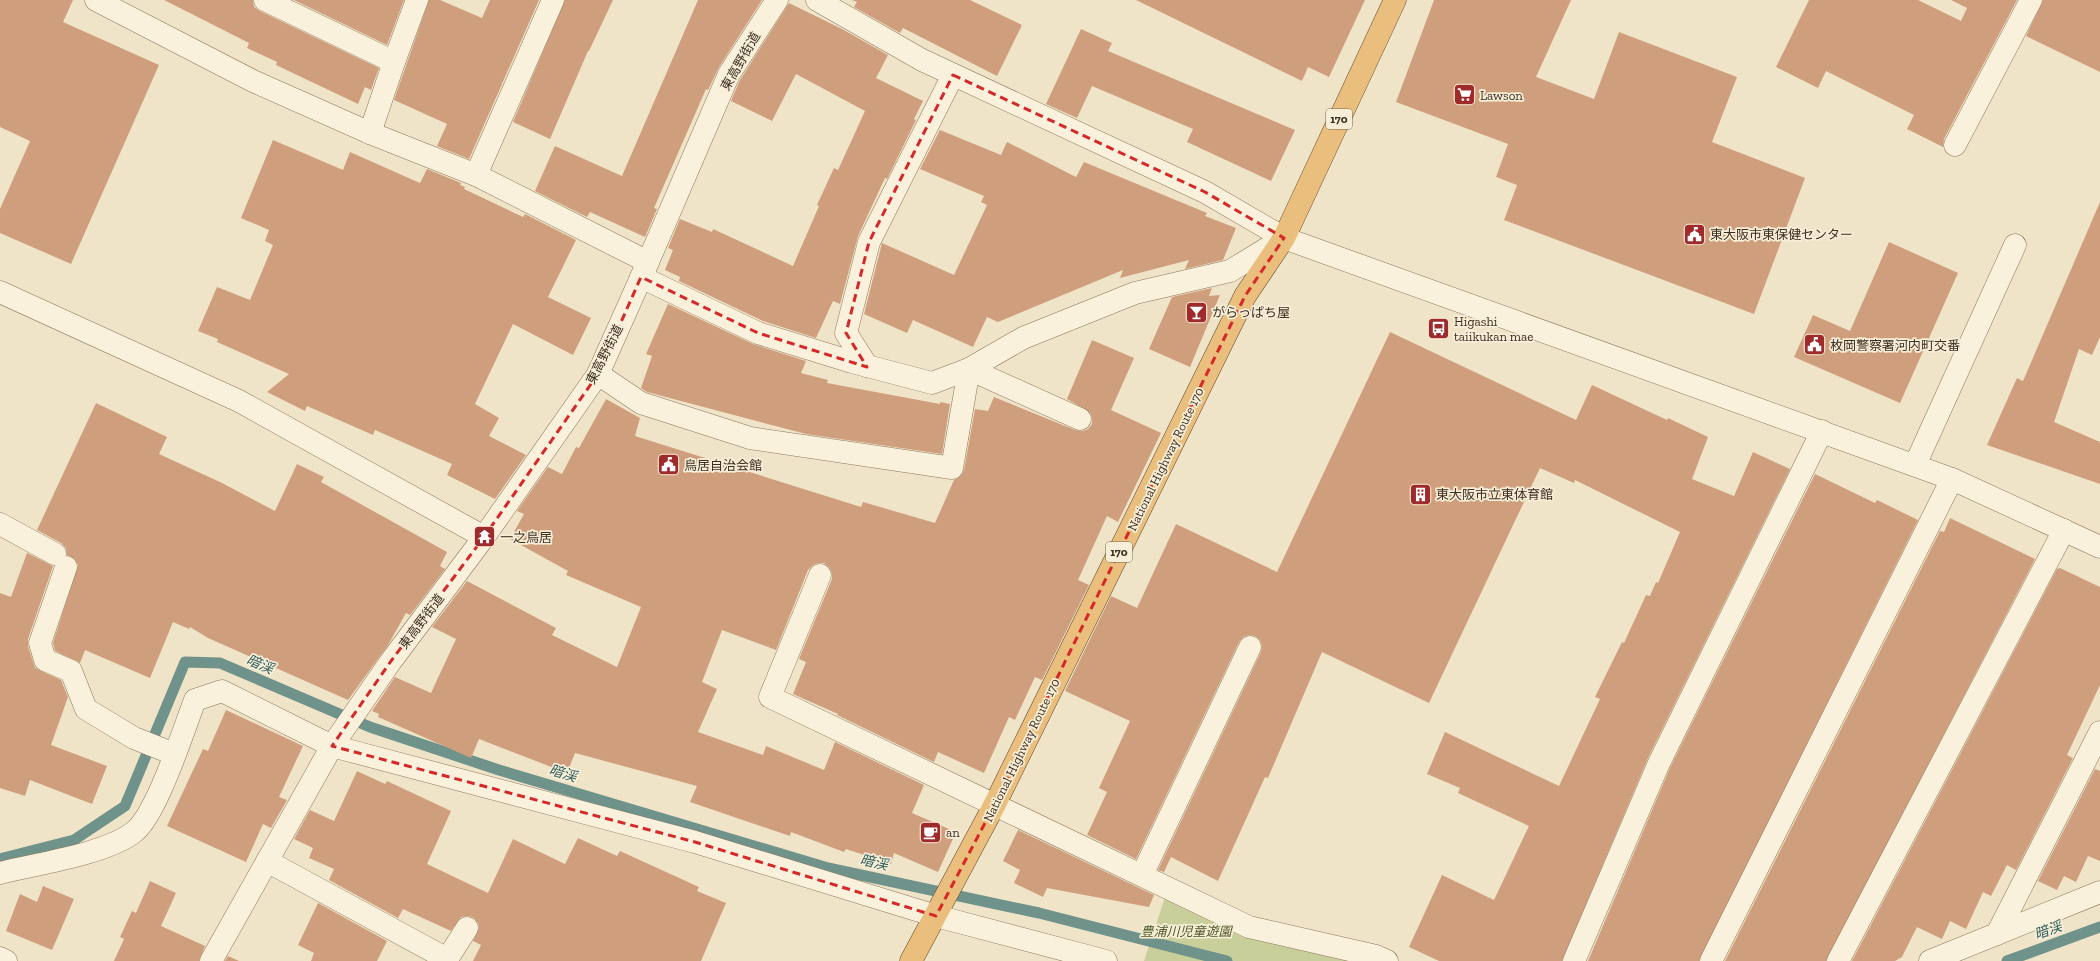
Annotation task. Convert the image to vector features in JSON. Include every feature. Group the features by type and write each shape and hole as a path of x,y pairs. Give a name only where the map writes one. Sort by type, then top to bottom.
{"highway":[{"name":"National Highway Route 170","path":"911,961 937,915 995,804 1245,296 1284,238 1395,0"}],"street":[{"path":"96,0 253,81 370,133 476,175 758,332 867,366 932,383 969,369 1023,338 1134,293 1230,271 1284,238"},
{"path":"265,0 394,62"},
{"path":"370,133 394,62 418,0"},
{"path":"476,175 553,0"},
{"name":"東高野街道","path":"211,961 334,743 391,661 484,537 598,374 645,270 729,74 777,0"},
{"path":"817,0 922,60 1205,192 1284,238 1952,479 2100,547"},
{"path":"1955,145 2031,0"},
{"path":"867,366 846,333 869,242 953,75"},
{"path":"1915,465 2014,245"},
{"path":"0,292 239,401 484,537"},
{"path":"598,374 641,403 750,438 952,468 969,369"},
{"path":"969,369 1080,419"},
{"path":"1574,961 1659,763 1822,431"},
{"path":"1711,961 1952,479"},
{"path":"0,524 61,560 40,643 45,660 71,671 86,708 134,738 165,751"},
{"path":"1838,961 2064,530"},
{"path":"820,576 770,697 1248,927 1376,956 1387,961"},
{"path":"1142,875 1250,647"},
{"path":"0,873 110,846 134,832 152,810 165,751 195,700 222,691 334,743 695,842 937,915 1106,961"},
{"path":"1997,934 2100,732"},
{"path":"267,861 447,960 467,928"},
{"path":"1930,961 2100,892"},
{"path":"0,958 6,961"}],"highlighted area":[{"path":"953,75 1205,192 1284,238 1245,296 995,804 936,916 695,842 332,746 391,661 484,537 598,374 641,277 758,333 867,367 846,333 869,242"}],"green space":[{"name":"豊浦川児童遊園","path":"1168,888 1243,925 1387,961 1144,961"}],"building":[{"path":"0,0 73,0 63,22 159,65 71,264 0,233 0,209 30,141 0,127"},
{"path":"164,0 253,0 254,7 260,11 379,68 371,90 365,87 358,104 276,65 277,62 247,48 249,43"},
{"path":"294,0 404,0 387,45"},
{"path":"429,0 440,0 482,18 490,0 539,0 469,159 437,146 447,124 394,100"},
{"path":"565,0 613,0 588,51 550,139 513,122"},
{"path":"698,0 762,0 719,67 708,90 706,89 654,208 657,209 645,237 590,212 587,217 535,191 555,146 622,176"},
{"path":"852,0 970,0 1022,25 997,76 903,28 900,33 854,7 857,2"},
{"path":"1136,0 1365,0 1329,77 1308,67 1302,81"},
{"path":"1434,0 1571,0 1536,77 1594,99 1619,32 1737,77 1712,142 1805,178 1754,314 1504,220 1517,185 1496,177 1508,144 1396,102"},
{"path":"1809,0 1918,0 1961,21 1967,8 1951,0 2017,0 1944,139 1943,147 1907,129 1914,115 1826,71 1818,88 1776,67"},
{"path":"2043,0 2100,0 2100,72 2026,36"},
{"path":"789,3 842,29 888,55 876,78 923,101 914,119 916,120 887,179 885,178 858,236 840,304 833,301 816,338 763,321 679,281 680,277 665,270 673,250 668,248 680,219 712,232 713,229 793,266 819,206 817,205 834,168 838,170 865,111 796,74 772,121 731,101 740,80"},
{"path":"1081,29 1112,43 1108,51 1295,130 1271,181 1187,142 1193,129 1092,86 1077,118 1046,104"},
{"path":"940,130 1001,155 1007,142 1076,177 1084,162 1207,213 1205,216 1236,228 1223,260 1185,269 1189,260 1120,278 1123,270 998,322 987,317 973,347 913,320 907,333 864,314 882,243 954,275 987,205 981,202 984,196 920,169"},
{"path":"273,140 343,170 350,152 420,183 427,169 461,183 460,185 465,187 464,189 523,217 525,214 576,240 548,297 591,318 573,355 513,324 475,404 499,418 489,436 526,455 495,499 447,475 452,464 375,430 373,435 307,406 305,411 267,392 289,374 217,342 218,339 198,331 217,287 250,300 273,245 265,241 269,230 241,218"},
{"path":"2100,202 2100,337 2092,355 2079,349 2054,422 2100,442 2100,484 1987,445 2017,378 2023,381"},
{"path":"1889,242 1958,273 1900,403 1794,357 1813,315 1850,331"},
{"path":"1212,288 1209,296 1220,295 1190,367 1149,349 1172,297"},
{"path":"668,304 753,344 806,361 801,373 828,380 827,383 940,404 940,402 950,404 942,454 806,434 647,392 641,388 652,356 646,354"},
{"path":"1390,332 1576,420 1592,385 1667,420 1668,418 1708,437 1692,479 1734,496 1753,452 1790,469 1648,758 1562,961 1439,961 1409,947 1442,875 1494,900 1529,826 1458,793 1460,788 1427,774 1445,732 1559,786 1600,699 1595,697 1622,642 1624,643 1646,595 1650,596 1656,582 1658,583 1680,532 1575,480 1574,483 1540,468 1429,703 1322,652 1268,778 1265,777 1218,881 1171,857 1164,872 1158,870 1261,652 1262,646 1260,640 1255,636 1249,635 1243,637 1239,642 1136,859 1087,835 1107,792 1099,788 1130,721 1065,691 1111,596 1137,608 1176,524 1277,572"},
{"path":"1092,340 1134,358 1111,410 1161,433 1118,522 1107,516 1078,580 1089,585 1042,680 1035,677 1015,720 1009,717 984,773 938,752 934,762 837,715 838,714 793,694 806,662 799,659 832,579 830,568 824,563 813,565 808,570 776,650 722,630 702,682 717,689 698,732 763,755 766,746 824,770 835,742 924,785 912,813 956,832 938,872 894,853 891,864 846,849 844,852 791,832 790,836 690,802 697,786 575,753 567,773 479,739 471,758 378,717 379,714 372,711 395,677 431,693 456,639 432,627 467,581 556,628 552,635 617,667 641,607 566,575 568,571 510,539 524,514 517,511 548,467 562,474 576,447 579,448 606,399 640,418 635,436 861,507 863,502 935,523 954,480 961,476 964,470 975,409 988,411 994,397 1075,430 1082,431 1088,429 1092,424 1090,412 1067,399"},
{"path":"96,403 167,437 159,454 222,483 275,511 297,464 324,477 321,482 447,552 440,566 445,569 410,615 406,613 388,645 348,700 208,638 190,627 189,629 173,622 150,678 85,650 80,663 55,651 53,643 78,565 75,559 67,555 66,548 61,543 37,530"},
{"path":"1815,474 1875,503 1877,500 1918,520 1699,961 1588,961 1670,768"},
{"path":"1950,518 2035,559 1826,961 1725,961 1940,531 1944,532"},
{"path":"27,553 53,566 28,639 28,646 35,668 61,680 68,697 51,745 107,766 92,804 30,780 25,796 0,788 0,593 11,597"},
{"path":"2060,568 2100,587 2100,685 2067,755 2073,758 2016,870 2007,865 1991,896 1983,892 1966,929 1950,921 1942,939 1917,927 1902,957 1895,961 1852,961 2057,569"},
{"path":"226,710 303,746 279,797 287,800 271,828 263,824 246,862 167,826 203,749 208,751"},
{"path":"2095,769 2100,771 2100,861 2088,856 2076,882 2064,876 2057,890 2038,881"},
{"path":"357,771 385,784 387,781 451,811 427,864 488,893 513,839 565,864 578,838 617,856 620,851 699,887 697,891 726,903 701,961 473,961 481,945 473,941 479,928 478,923 474,918 468,916 461,917 451,931 403,909 398,918 329,880 334,869 309,858 313,848 294,839 310,810 334,821"},
{"path":"1018,830 1154,895 1149,907 1047,888 1043,897 1014,883 1020,870 1003,861"},
{"path":"150,881 176,893 161,926 205,946 199,961 114,961 124,939 120,937 132,911 136,913"},
{"path":"43,886 74,899 52,950 6,931 20,894 37,902"},
{"path":"318,903 387,941 377,961 311,961 314,953 298,945"},
{"path":"228,956 239,961 225,961"}],"waterway":[{"name":"暗渓","path":"0,859 74,840 125,806 185,662 220,663 370,727 499,770 828,868 1039,913 1227,961"},
{"name":"暗渓","path":"2007,961 2100,927"}],"place":[{"name":"Lawson","path":"1465,95"},
{"name":"東大阪市東保健センター","path":"1694,234"},
{"name":"がらっぱち屋","path":"1197,312"},
{"name":"Higashi taiikukan mae","path":"1439,328"},
{"name":"枚岡警察署河内町交番","path":"1814,345"},
{"name":"鳥居自治会館","path":"668,465"},
{"name":"東大阪市立東体育館","path":"1421,494"},
{"name":"一之鳥居","path":"484,537"},
{"name":"an","path":"931,832"}]}
